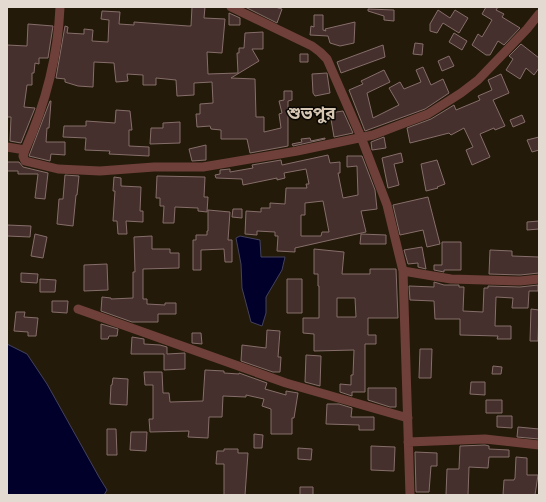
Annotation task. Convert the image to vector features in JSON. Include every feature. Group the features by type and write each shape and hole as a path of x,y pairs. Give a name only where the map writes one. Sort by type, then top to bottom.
{"street":[{"path":"60,7 52,71 35,128 23,156 25,162 58,169 100,171 154,167 203,167 298,151 387,130 428,114 461,93 478,80 528,29 539,14"},
{"path":"231,7 312,46 327,59 361,137 387,205 403,271 410,495"},
{"path":"7,147 25,150"},
{"path":"403,271 450,279 520,282 539,279"},
{"path":"78,310 286,383 408,418"},
{"path":"408,442 485,439 539,446"}],"water":[{"path":"240,236 260,240 261,257 285,257 282,270 266,297 266,313 262,326 251,322 242,288 241,264 236,238"},
{"path":"7,344 27,354 47,384 107,490 104,495 7,495"}],"building":[{"path":"192,7 205,7 204,18 225,19 222,53 207,52 208,74 238,73 237,53 239,53 239,48 244,48 245,33 263,32 263,49 252,49 259,61 231,78 255,79 256,117 264,117 264,132 281,128 279,114 282,113 279,101 284,100 284,91 292,91 292,100 288,101 288,146 250,153 247,139 221,139 221,130 211,129 210,126 197,127 196,114 200,114 200,104 213,103 212,82 194,83 194,95 177,96 176,80 156,78 156,85 143,85 143,75 127,74 128,81 116,82 114,63 94,62 93,87 78,86 65,82 65,79 56,78 65,26 68,27 67,33 84,34 84,29 93,30 92,41 108,42 109,20 101,19 102,11 120,12 119,24 134,25 134,22 191,26"},
{"path":"245,7 275,7 282,9 277,23"},
{"path":"486,7 498,7 496,10 504,14 502,17 520,28 504,45 498,41 490,55 486,55 472,45 478,34 482,37 492,20 482,14"},
{"path":"368,9 394,10 394,21 384,20 384,16 368,11"},
{"path":"438,10 450,18 455,10 468,18 459,33 443,23 437,33 430,31 430,24"},
{"path":"229,13 240,18 240,25 229,25"},
{"path":"314,15 323,15 323,30 326,31 325,29 355,22 354,43 340,46 330,43 328,36 310,35 311,26 314,27"},
{"path":"28,24 53,26 48,58 39,58 39,64 35,63 34,73 32,73 32,85 27,85 24,107 35,108 21,143 10,141 11,117 7,117 7,45 27,46"},
{"path":"454,33 467,41 462,50 449,42"},
{"path":"415,43 423,44 422,55 413,54"},
{"path":"521,44 539,58 539,68 534,75 526,68 520,79 506,70 513,59 509,56"},
{"path":"383,45 385,57 341,73 337,62"},
{"path":"300,54 308,54 308,62 300,62"},
{"path":"449,56 454,66 442,71 438,61"},
{"path":"423,67 431,85 443,79 449,93 425,109 365,131 349,90 363,84 361,81 384,70 390,82 367,93 373,118 399,105 389,88 400,82 404,89 421,82 416,70"},
{"path":"327,73 330,93 315,96 313,93 312,74"},
{"path":"501,74 509,93 493,100 505,126 495,130 494,128 480,134 490,157 472,165 466,150 473,147 464,128 451,135 449,133 410,143 407,128 431,119 454,105 456,110 480,100 478,96 492,90 488,80"},
{"path":"50,101 49,128 47,128 46,142 65,142 65,155 51,154 50,161 29,156"},
{"path":"116,110 130,111 132,130 129,130 129,146 149,147 149,156 109,154 110,151 85,150 86,138 63,137 64,126 86,126 86,121 115,123"},
{"path":"343,111 353,133 334,137 330,113"},
{"path":"522,115 525,122 513,127 510,120"},
{"path":"180,122 180,143 150,144 151,128 163,128 163,123"},
{"path":"384,137 386,148 372,150 371,142"},
{"path":"539,137 539,150 532,152 527,140"},
{"path":"310,138 311,141 325,139 293,146 292,144 302,142 301,139"},
{"path":"206,145 206,160 192,161 189,149"},
{"path":"401,153 403,162 394,164 399,185 388,188 382,158"},
{"path":"328,155 330,163 340,162 340,173 338,173 343,198 358,195 357,166 347,167 347,156 362,156 375,190 377,209 361,211 366,232 295,248 295,252 277,251 278,236 275,236 275,232 257,231 257,235 245,234 246,211 261,212 261,208 270,208 270,203 285,204 286,188 307,188 306,184 309,184 306,169 284,173 285,178 277,180 277,178 243,185 242,179 216,178 215,175 220,174 220,170 230,169 230,172 253,168 252,165 281,160 282,165","holes":["323,201 329,232 322,232 321,236 301,236 301,215 305,215 305,203"]},
{"path":"437,160 445,184 437,187 438,188 426,191 421,164"},
{"path":"7,162 19,162 23,167 48,173 45,199 35,198 38,174 18,174 18,171 7,171"},
{"path":"65,175 79,176 73,226 57,224 59,199 63,199"},
{"path":"157,176 205,177 204,197 208,197 207,212 198,211 198,208 175,207 174,223 163,223 164,206 160,206 160,198 156,198"},
{"path":"114,177 121,178 121,186 141,187 140,211 143,211 143,222 126,221 127,234 118,234 117,221 113,221 115,191 113,191"},
{"path":"428,197 440,244 427,247 423,230 400,235 393,205"},
{"path":"233,209 242,209 242,218 232,217"},
{"path":"208,210 230,212 228,240 232,240 232,262 225,262 224,249 201,250 201,270 193,270 193,240 196,240 196,235 207,235"},
{"path":"539,221 539,229 527,230 527,222"},
{"path":"7,225 31,226 30,237 7,236"},
{"path":"35,234 47,237 43,258 31,256"},
{"path":"361,234 386,235 386,244 360,244"},
{"path":"152,236 152,249 170,249 170,253 179,253 179,268 143,269 143,299 147,299 147,304 165,305 165,303 176,303 176,314 158,314 158,322 132,322 101,311 102,297 111,299 133,298 133,272 135,272 134,237"},
{"path":"442,242 461,242 461,270 444,270 444,272 434,270 434,265 442,265"},
{"path":"422,247 426,269 418,267 418,263 408,264 404,250"},
{"path":"314,249 344,252 342,274 370,274 370,269 396,269 398,318 368,318 368,335 376,335 376,344 365,344 365,392 352,392 352,396 340,392 340,384 351,385 354,350 314,351 314,334 303,333 303,318 319,318 318,274 314,274","holes":["337,298 355,298 356,317 337,317"]},
{"path":"490,250 512,251 512,256 539,257 539,273 520,275 489,274"},
{"path":"107,264 108,290 84,291 84,265"},
{"path":"21,273 38,274 37,283 21,282"},
{"path":"40,279 56,280 55,292 40,292"},
{"path":"287,279 302,279 302,313 287,313"},
{"path":"434,282 444,285 459,285 459,287 464,287 463,311 483,312 484,288 488,288 488,286 520,287 538,285 538,291 529,291 528,308 512,308 513,298 496,297 495,326 511,326 511,339 497,339 498,336 460,335 460,319 435,319 434,301 410,300 409,286 434,287"},
{"path":"52,301 68,301 67,313 52,312"},
{"path":"531,309 539,310 538,341 530,341"},
{"path":"16,312 25,312 24,317 38,318 36,336 28,336 28,332 14,331"},
{"path":"101,324 118,329 117,336 109,336 108,339 101,339"},
{"path":"267,330 280,331 278,357 281,357 280,372 273,372 241,361 242,345 266,348"},
{"path":"192,333 201,333 202,344 192,343"},
{"path":"132,337 144,339 144,344 167,347 167,354 185,353 185,369 164,370 164,354 131,354"},
{"path":"420,349 432,349 431,378 419,378"},
{"path":"306,355 321,356 320,386 305,382"},
{"path":"493,366 502,367 501,374 492,374"},
{"path":"205,370 224,371 224,373 239,373 267,383 265,389 286,395 286,391 298,393 294,418 292,418 292,434 271,434 271,409 262,406 264,399 246,395 246,397 223,396 222,417 209,417 208,438 188,437 189,431 150,432 149,419 153,419 153,385 145,385 144,372 162,372 163,393 169,393 170,402 203,401"},
{"path":"113,378 128,379 127,405 110,404"},
{"path":"471,382 485,382 485,395 470,394"},
{"path":"368,388 396,388 396,407 390,407 368,400"},
{"path":"486,400 502,400 502,413 486,413"},
{"path":"327,404 339,404 352,408 351,417 374,417 374,430 359,430 359,425 326,424"},
{"path":"497,416 512,416 512,428 497,427"},
{"path":"518,427 539,429 539,439 517,437"},
{"path":"107,429 116,429 117,455 107,455"},
{"path":"131,432 147,432 146,451 130,450"},
{"path":"254,434 263,435 262,448 254,448"},
{"path":"371,446 395,447 394,471 371,470"},
{"path":"460,446 489,446 489,449 509,450 509,457 489,457 488,468 469,467 468,495 446,495 447,469 459,469"},
{"path":"298,448 312,449 311,460 298,459"},
{"path":"224,449 238,449 238,453 248,453 245,495 224,495 224,464 216,464 217,451 224,451"},
{"path":"415,452 437,453 437,466 431,466 429,492 416,492"},
{"path":"516,457 527,458 527,475 538,475 535,495 503,495 504,480 514,480 515,478"},
{"path":"300,487 313,487 313,495 300,495"}],"district":[{"name":"শুভপুর","path":"311,113"}]}
